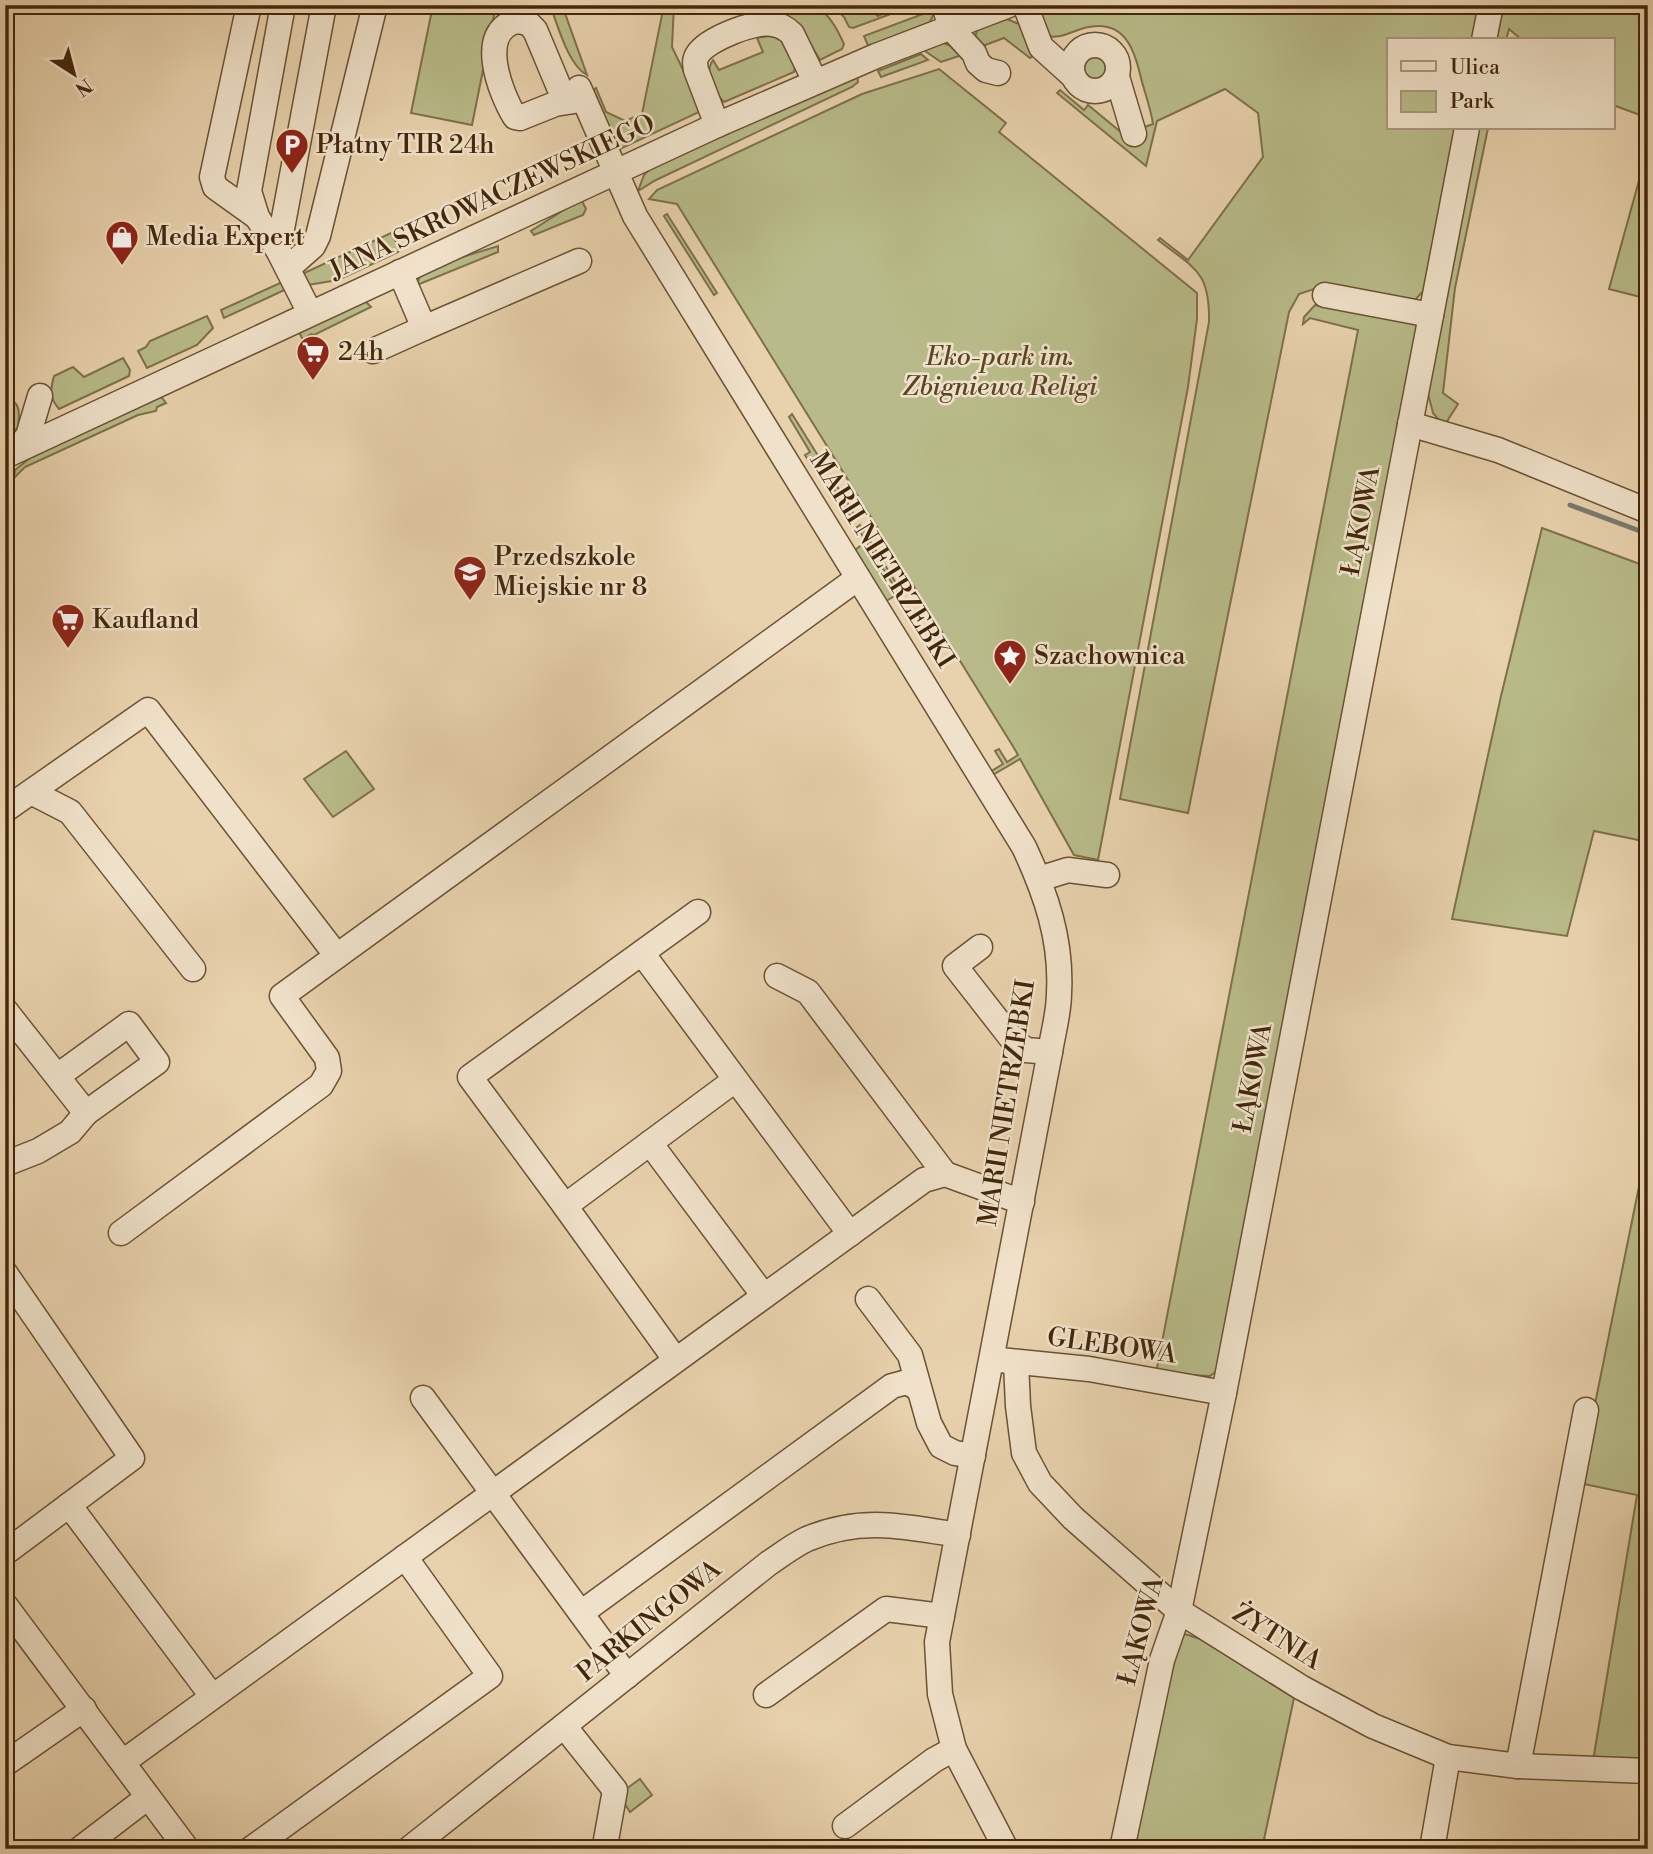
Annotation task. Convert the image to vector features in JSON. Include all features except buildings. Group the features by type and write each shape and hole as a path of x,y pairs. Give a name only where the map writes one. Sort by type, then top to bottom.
{"street":[{"path":"248,5 212,177 215,187 257,217"},
{"path":"283,5 249,191 257,217 283,259 310,313"},
{"path":"283,259 324,5"},
{"path":"283,259 313,246 318,236 375,5"},
{"name":"JANA SKROWACZEWSKIEGO","path":"11,454 815,81 947,16 1009,5"},
{"path":"1025,5 1041,47 1083,88 1091,91 1106,89 1117,77"},
{"path":"1484,38 1491,5"},
{"path":"947,16 974,53"},
{"path":"717,125 695,67 698,54 716,40 755,24 774,24 792,34 815,81"},
{"path":"1073,76 1076,54 1082,49 1096,44 1110,49 1118,62 1117,77 1141,129"},
{"name":"MARII NIETRZEBKI","path":"579,95 635,216 1024,847 1053,919 1059,995 1050,1052 937,1642 940,1694 954,1749 1006,1849"},
{"name":"ŁĄKOWA","path":"1122,1849 1162,1660 1179,1611 1224,1393 1468,130"},
{"path":"373,351 579,261"},
{"path":"400,272 424,328"},
{"path":"1325,295 1431,315"},
{"path":"11,454 28,436 40,396 53,418 68,426"},
{"path":"1410,424 1498,450 1648,511"},
{"path":"121,1233 321,1085 329,1071 327,1058 282,996 858,578"},
{"path":"5,810 148,710 337,956"},
{"path":"31,792 70,812 193,969"},
{"path":"1039,879 1068,870 1107,875"},
{"path":"675,1359 470,1077 698,912"},
{"path":"980,947 955,966 1012,1039 1026,1050 1050,1052"},
{"path":"642,953 850,1234"},
{"path":"777,976 808,992 945,1174 1022,1202"},
{"path":"5,1010 59,1075 86,1113"},
{"path":"5,1164 38,1151 70,1132 86,1113 157,1062 129,1024 59,1075"},
{"path":"565,1206 735,1080"},
{"path":"650,1143 764,1296"},
{"path":"123,1762 924,1180 945,1174"},
{"path":"5,1273 132,1458 5,1553"},
{"path":"868,1299 910,1355 929,1423 941,1446 955,1453 973,1456"},
{"name":"GLEBOWA","path":"992,1359 1089,1369 1224,1393"},
{"name":"ŻYTNIA","path":"1016,1363 1024,1453 1040,1483 1073,1518 1179,1611 1302,1688 1373,1727 1448,1757 1518,1766 1648,1771"},
{"path":"581,1613 892,1385 907,1382 919,1389"},
{"path":"423,1398 627,1676"},
{"path":"1518,1766 1586,1410"},
{"path":"69,1505 212,1696"},
{"name":"PARKINGOWA","path":"409,1849 769,1563 805,1540 842,1528 886,1523 958,1535"},
{"path":"251,1849 490,1676 405,1557"},
{"path":"5,1605 187,1849"},
{"path":"766,1695 886,1609 942,1616"},
{"path":"5,1764 84,1709"},
{"path":"564,1726 615,1790 606,1840 610,1849"},
{"path":"845,1826 934,1760 954,1749"},
{"path":"1432,1849 1448,1757"},
{"path":"80,1849 148,1797"}],"green space":[{"path":"433,5 496,5 472,125 411,113"},
{"path":"550,5 562,5 587,75 569,54"},
{"path":"664,5 674,5 672,47 698,101 699,112 620,149 617,148 592,92 596,88 606,112 625,121 642,114"},
{"path":"768,5 807,6 823,12 837,30 844,44 842,49 820,60 799,25"},
{"path":"832,5 863,5 878,16 898,5 915,5 853,28 849,27 844,17"},
{"path":"1044,5 1479,5 1473,38 1387,38 1387,130 1457,130 1427,287 1415,300 1317,288 1299,294 1289,312 1188,813 1120,799 1209,322 1209,305 1203,281 1191,265 1158,240 1160,238 1188,260 1263,157 1258,113 1225,89 1157,121 1146,166 1057,93 1060,90 1084,110 1088,105 1128,138 1153,124 1136,60 1127,41 1121,34 1102,26 1084,28 1058,37 1047,36 1039,12"},
{"path":"1499,5 1648,5 1648,118 1614,105 1614,38 1520,38 1509,29 1507,38 1492,38"},
{"path":"936,9 929,24 869,48 864,36"},
{"path":"1007,19 1019,24 1033,56 1030,58 1004,38 980,47 975,37 978,28"},
{"path":"769,36 780,40 793,53 794,72 724,102 711,82 709,70 713,60 719,70 763,52 757,38"},
{"path":"943,43 954,47 962,55 941,62 922,49"},
{"path":"1095,53 1106,57 1110,68 1106,79 1095,83 1084,79 1080,68 1084,57"},
{"path":"921,54 928,60 881,77 878,71"},
{"name":"Eko-park im. Zbigniewa Religi","path":"939,69 1006,123 999,132 1197,293 1197,319 1188,387 1098,860 1074,855 1020,759 991,776 990,772 1003,764 995,751 999,749 1007,762 1018,755 1014,748 677,204 649,199 657,190 862,94"},
{"path":"857,75 858,82 852,87 638,191 644,175 652,167"},
{"path":"1476,130 1488,130 1455,288 1443,393 1458,404 1444,426 1433,413 1426,386"},
{"path":"1648,148 1648,299 1609,289"},
{"path":"581,199 586,209 583,215 534,235 531,231"},
{"path":"667,214 717,293 714,295 664,216"},
{"path":"391,233 400,249 398,252 338,280 308,285 302,274"},
{"path":"498,246 498,252 417,285 420,275 456,259"},
{"path":"289,279 293,286 224,318 221,310"},
{"path":"365,301 371,307 303,340 299,332"},
{"path":"1315,305 1417,322 1419,338 1225,1365 1210,1376 1156,1373 1358,330 1310,318 1303,324 1304,317"},
{"path":"207,316 213,328 197,345 147,368 138,351 150,341"},
{"path":"123,358 130,370 129,376 59,409 53,401 51,394 54,376 73,367 84,377"},
{"path":"159,394 166,403 157,407 156,411 138,415 25,467 14,478 15,470 30,458"},
{"path":"8,399 18,407 19,419 18,428 5,437 5,400"},
{"path":"792,414 825,467 816,472 805,455 810,452 789,417"},
{"path":"832,478 856,517 852,519 828,480"},
{"path":"860,525 901,591 898,593 857,527"},
{"path":"1542,528 1648,567 1648,842 1594,831 1567,936 1452,919 1501,696"},
{"path":"863,544 895,596 886,601 855,550"},
{"path":"346,751 374,789 333,817 304,779"},
{"path":"1648,1142 1648,1763 1593,1761 1637,1495 1579,1483"},
{"path":"1185,1634 1200,1639 1294,1698 1262,1849 1131,1849 1173,1648"},
{"path":"640,1779 652,1795 630,1812 623,1801 626,1789"}],"waterway":[{"path":"1570,505 1648,534"}],"place":[{"name":"Płatny TIR 24h","path":"292,175"},
{"name":"Media Expert","path":"122,267"},
{"name":"24h","path":"313,382"},
{"name":"Przedszkole Miejskie nr 8","path":"470,602"},
{"name":"Kaufland","path":"68,650"},
{"name":"Szachownica","path":"1010,686"}]}
